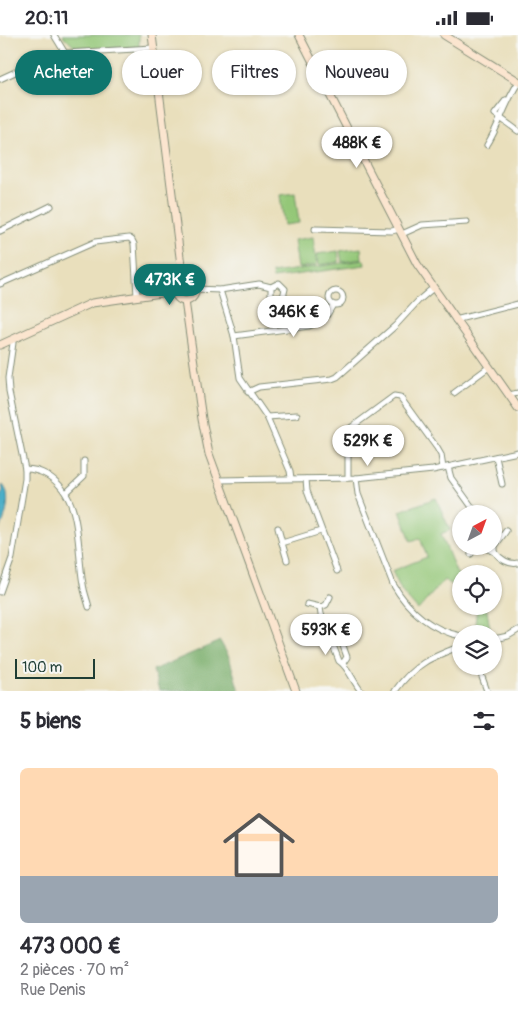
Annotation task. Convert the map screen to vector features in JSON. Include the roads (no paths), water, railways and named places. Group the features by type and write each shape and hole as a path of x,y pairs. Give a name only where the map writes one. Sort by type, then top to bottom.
{"main road":[{"path":"152,35 183,281"},
{"path":"299,35 414,258 455,320 518,408"},
{"path":"444,35 518,82"},
{"path":"183,281 191,282 195,289 193,297 186,301 178,298 175,291 177,284 183,281"},
{"path":"0,345 92,303 175,291"},
{"path":"186,301 206,440 296,691"}],"street":[{"path":"54,35 63,50"},
{"path":"112,51 153,48"},
{"path":"0,79 15,72"},
{"path":"487,145 493,136 508,98 518,82"},
{"path":"500,118 518,131"},
{"path":"0,231 51,206"},
{"path":"316,229 401,232 422,225 467,222"},
{"path":"0,284 95,242 129,238 134,244 137,296"},
{"path":"195,289 220,289 258,284 271,287"},
{"path":"248,392 259,387 337,377 395,326 418,300 433,288"},
{"path":"220,289 234,336 240,378 267,417 290,471 291,478"},
{"path":"455,320 518,303"},
{"path":"234,336 309,326 321,321 333,305"},
{"path":"0,592 8,572 15,542 24,490 25,469 9,392 8,378 12,339"},
{"path":"454,393 489,367"},
{"path":"509,395 518,393"},
{"path":"348,478 349,429 394,396 400,397 442,455 451,479 470,505"},
{"path":"267,417 297,415"},
{"path":"219,480 356,478 446,467 518,452"},
{"path":"496,457 502,485"},
{"path":"66,493 84,476 84,461"},
{"path":"25,469 41,472 54,479 66,493 75,517 83,585 89,607"},
{"path":"356,478 358,495 399,595 409,607 430,624 452,633"},
{"path":"306,479 307,491 336,571"},
{"path":"278,528 287,559"},
{"path":"282,543 322,531"},
{"path":"502,536 506,531"},
{"path":"497,555 510,563 518,563"},
{"path":"307,604 320,607 326,605 330,597"},
{"path":"320,607 338,661 343,663 352,681 361,691"},
{"path":"327,629 334,627 336,629 346,657 343,663"},
{"path":"502,637 518,630"},
{"path":"395,691 411,671 422,663 452,650"},
{"path":"481,675 487,691"}],"water":[{"path":"3,485 8,501 0,528 0,497"}]}
